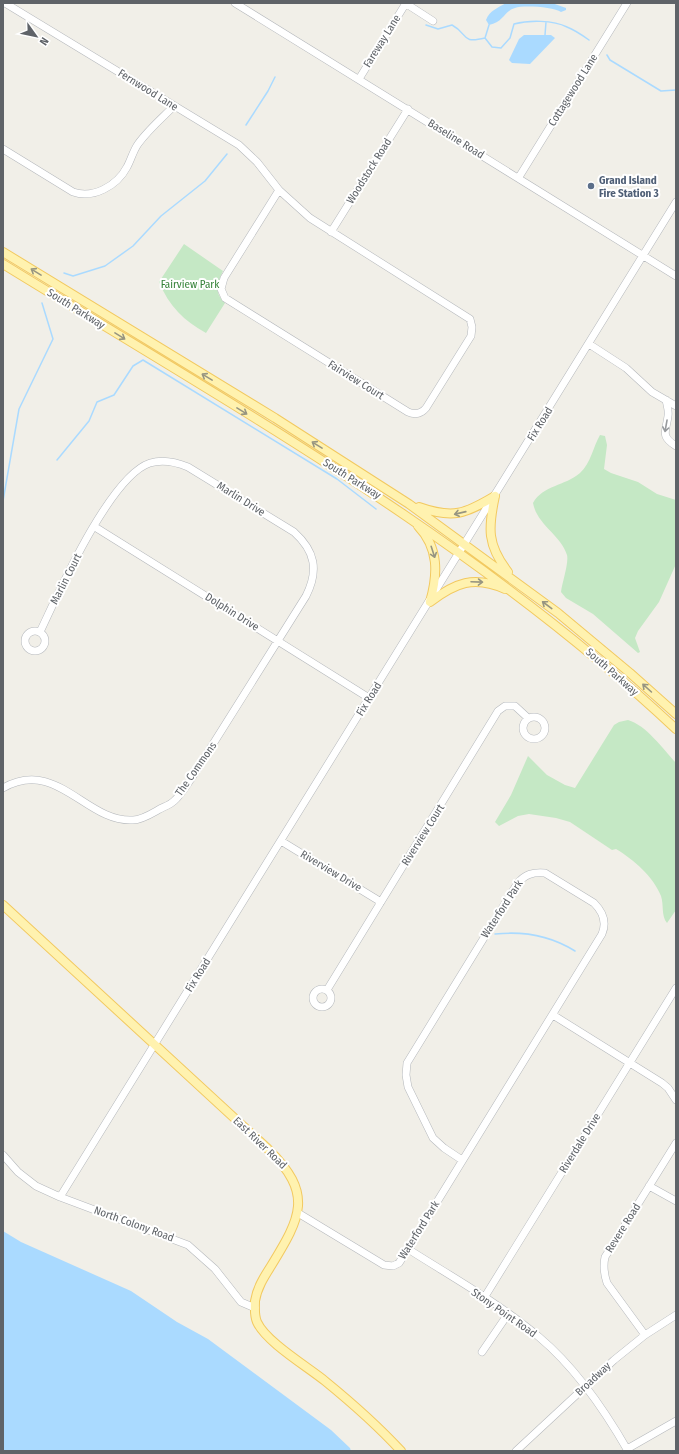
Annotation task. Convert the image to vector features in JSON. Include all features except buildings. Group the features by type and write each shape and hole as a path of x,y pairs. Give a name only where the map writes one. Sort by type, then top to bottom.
{"main road":[{"name":"South Parkway","path":"3,252 275,418 409,504 514,580 591,640 676,714"},
{"name":"South Parkway","path":"3,264 267,426 401,511 460,552 516,594 590,653 676,729"},
{"path":"409,504 442,514 453,515 469,511 495,496"},
{"path":"495,496 490,517 490,539 496,556 514,580"},
{"path":"401,511 423,532 434,555 436,570 430,602"},
{"path":"430,602 452,587 471,582 488,583 516,594"},
{"name":"East River Road","path":"3,905 283,1165 295,1185 298,1198 298,1213 293,1229 260,1286 255,1308 256,1321 268,1336 351,1402 401,1451"}],"street":[{"name":"Fernwood Lane","path":"5,3 239,145 258,162 280,190"},
{"name":"Baseline Road","path":"235,3 676,276"},
{"path":"405,3 433,21"},
{"name":"Fareway Lane","path":"359,79 405,3"},
{"name":"Cottagewood Lane","path":"519,178 627,3"},
{"path":"3,149 73,192 82,195 95,194 121,175 128,166 138,145 174,106"},
{"name":"Woodstock Road","path":"331,232 408,109"},
{"name":"Fairview Court","path":"280,190 295,206 331,232 470,319 472,331 469,340 426,408 421,413 415,414 408,412 225,298 221,289 224,278 280,190"},
{"name":"Fix Road","path":"60,1196 590,344 676,202"},
{"path":"590,344 626,368 652,392 676,406"},
{"path":"666,400 668,415 664,436 676,446"},
{"name":"Marlin Drive","path":"95,527 124,482 136,470 150,463 164,461 180,463 294,532 310,551 314,568 311,587 279,641"},
{"name":"Marlin Court","path":"40,632 70,567 95,527"},
{"name":"Dolphin Drive","path":"95,527 370,698"},
{"name":"The Commons","path":"3,788 23,781 44,781 59,786 98,810 115,818 133,820 151,815 174,801 191,780 279,641"},
{"name":"Riverview Court","path":"327,990 498,711 505,706 515,706 528,718"},
{"name":"Riverview Drive","path":"281,841 381,902"},
{"name":"Waterford Park","path":"298,1213 384,1265 396,1264 408,1249 602,934 604,918 600,908 550,875 539,872 527,875 517,884 407,1063 406,1075 408,1086 433,1138 444,1148 462,1160"},
{"name":"Riverdale Drive","path":"484,1298 676,988"},
{"path":"552,1015 668,1088 676,1100"},
{"name":"Revere Road","path":"645,1335 607,1283 604,1270 605,1256 676,1143"},
{"name":"North Colony Road","path":"3,1155 10,1165 26,1179 60,1196 188,1245 198,1251 215,1269 241,1302 255,1308"},
{"path":"649,1186 676,1201"},
{"name":"Stony Point Road","path":"408,1249 484,1298 540,1337 586,1386 612,1424 627,1450"},
{"path":"482,1352 508,1314"},
{"name":"Broadway","path":"516,1451 614,1360 645,1335 676,1315"},
{"path":"627,1450 676,1422"}],"green space":[{"name":"Fairview Park","path":"184,244 223,271 218,284 218,292 225,303 206,333 184,318 172,306 159,282"},
{"path":"600,435 605,436 607,445 604,469 611,473 638,482 657,494 676,500 676,564 659,602 638,631 635,638 640,652 638,653 593,614 566,598 561,592 567,555 560,542 539,518 533,503 537,497 548,489 568,481 584,469"},
{"path":"628,720 648,732 676,763 676,910 667,923 663,914 662,899 658,889 648,875 636,863 616,849 612,850 570,822 556,818 529,814 518,816 499,826 495,822 511,795 528,756 547,775 565,785 575,788 614,725"}],"water":[{"path":"506,3 552,3 566,8 566,10 561,12 545,8 519,7 511,9 498,22 489,25 486,20 490,14"},
{"path":"524,35 551,35 555,38 530,64 512,63 509,60 519,39"},
{"path":"3,1231 21,1242 131,1291 177,1322 208,1339 331,1430 350,1448 351,1451 3,1451"}],"waterway":[{"path":"426,25 438,29 452,25 468,39 477,40 485,38 492,47 501,48 510,38 514,24 527,22 541,21 555,23 570,28 589,40"},
{"path":"545,35 546,22"},
{"path":"485,38 489,25"},
{"path":"607,55 610,60 661,91 676,90"},
{"path":"246,125 268,91 275,77"},
{"path":"64,273 73,276 105,266 133,246 161,216 205,181 227,154"},
{"path":"3,501 19,409 53,339 42,303"},
{"path":"57,460 89,421 97,402 114,395 133,366 143,360 337,479 376,509"},
{"path":"495,934 516,933 547,938 575,951"}],"place":[{"name":"Grand Island Fire Station 3","path":"591,186"}]}
